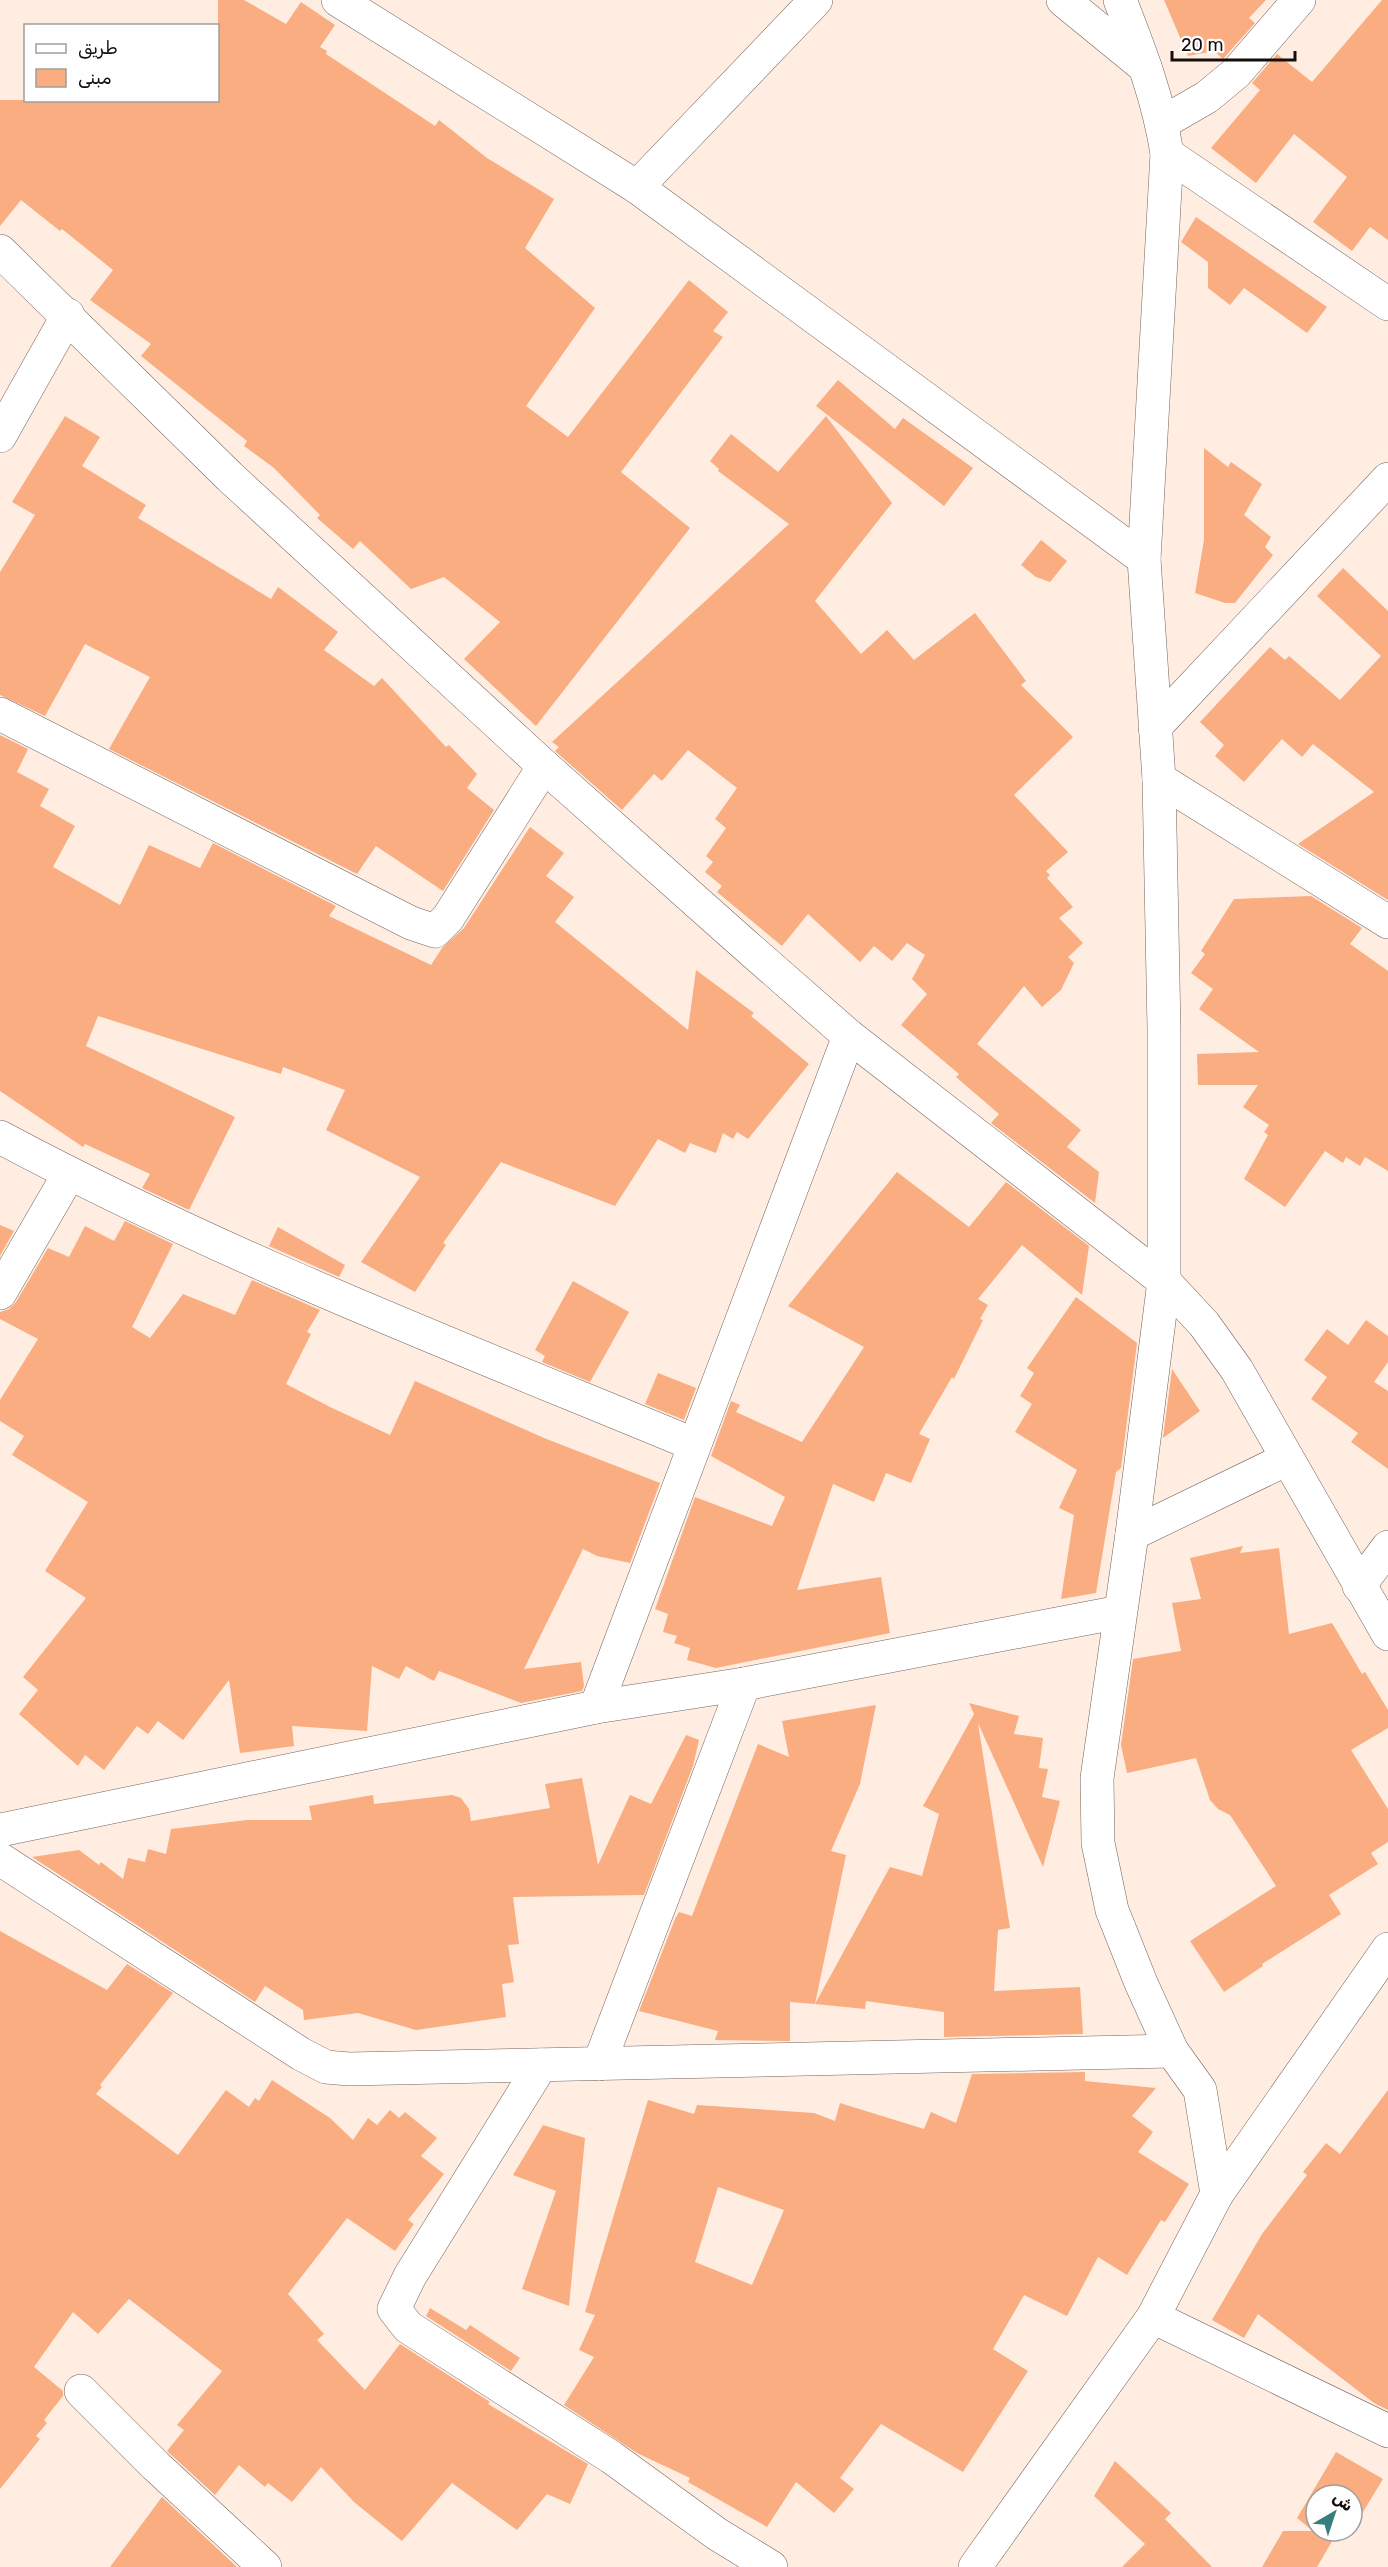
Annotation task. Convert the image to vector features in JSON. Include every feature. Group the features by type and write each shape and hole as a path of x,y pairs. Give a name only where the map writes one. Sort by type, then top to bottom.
{"street":[{"path":"338,0 637,187 1144,559"},
{"path":"637,187 816,0"},
{"path":"1063,0 1147,69"},
{"path":"1120,0 1147,69 1162,123 1167,154 1144,559 1159,779 1164,1029 1164,1281 1132,1534 1097,1778 1098,1843 1112,1910 1141,1983 1172,2051 1200,2090 1216,2194"},
{"path":"1162,123 1207,97 1236,73 1299,0"},
{"path":"1167,154 1388,304"},
{"path":"0,251 68,315 230,477 544,766 849,1036 1164,1281 1204,1324 1230,1361 1388,1634"},
{"path":"0,436 68,315"},
{"path":"1155,727 1388,479"},
{"path":"0,714 411,923 435,931 448,918 544,766"},
{"path":"1159,779 1388,922"},
{"path":"596,1707 693,1444 849,1036"},
{"path":"0,1137 69,1174 372,1312 693,1444"},
{"path":"0,1293 69,1174"},
{"path":"1132,1534 1287,1459"},
{"path":"1359,1586 1388,1547"},
{"path":"0,1830 596,1707 744,1684 1120,1612"},
{"path":"599,2064 744,1684"},
{"path":"0,1859 300,2054 326,2067 349,2069 541,2066 1172,2051"},
{"path":"975,2567 1153,2317 1216,2194 1388,1949"},
{"path":"541,2066 410,2276 394,2309 408,2327 611,2457 717,2534 771,2567"},
{"path":"1153,2317 1388,2431"},
{"path":"81,2391 156,2466 265,2567"}],"building":[{"path":"218,0 244,0 286,24 301,2 335,25 320,47 327,51 326,54 435,126 439,120 487,158 554,199 525,248 595,308 526,406 568,437 689,280 728,312 713,331 723,337 621,472 690,528 536,726 464,659 500,622 444,577 411,589 360,541 353,549 317,518 320,515 274,468 244,446 247,441 141,356 151,344 90,300 113,270 62,229 60,231 21,200 0,226 0,100 219,102"},
{"path":"1164,0 1266,0 1249,18 1255,23 1223,59 1214,51 1188,56"},
{"path":"1382,0 1388,0 1388,240 1370,227 1352,251 1313,222 1347,177 1294,134 1256,183 1211,148 1260,90 1252,83 1277,54 1312,82"},
{"path":"1196,217 1327,307 1307,333 1244,288 1230,305 1208,288 1208,262 1181,242"},
{"path":"838,380 895,429 903,418 973,468 944,506 816,406"},
{"path":"65,416 100,437 82,466 146,505 138,518 271,599 278,587 338,632 324,650 374,686 382,678 446,747 449,745 477,774 467,788 494,810 443,891 376,846 357,874 109,749 150,677 85,644 45,716 0,695 0,572 35,515 12,502"},
{"path":"826,416 892,503 815,601 861,654 887,630 914,660 975,613 1026,681 1021,685 1073,737 1014,795 1068,852 1046,871 1050,875 1047,878 1073,907 1059,918 1083,943 1068,957 1074,963 1061,990 1042,1007 1024,986 977,1044 1081,1130 1067,1147 1099,1172 1095,1203 991,1123 999,1114 956,1077 959,1074 901,1025 927,994 912,979 925,955 907,943 892,961 874,946 860,962 808,914 782,946 717,892 722,886 705,872 713,862 706,856 726,828 715,819 737,788 688,750 662,781 654,774 622,810 555,751 559,747 552,742 789,524 718,471 719,469 710,461 731,434 778,472"},
{"path":"1204,448 1228,467 1231,462 1262,484 1244,515 1271,537 1265,547 1273,555 1235,603 1225,603 1195,593 1204,540"},
{"path":"1041,540 1067,561 1050,582 1036,577 1021,565"},
{"path":"1343,568 1388,611 1388,900 1298,844 1374,792 1313,744 1302,757 1282,739 1244,782 1215,756 1224,745 1200,722 1270,647 1285,660 1289,656 1340,700 1381,656 1317,596"},
{"path":"0,735 28,749 17,772 49,789 40,806 75,826 53,867 120,905 149,845 200,868 213,843 336,906 329,916 431,965 442,948 464,928 530,827 564,853 546,876 574,897 555,922 688,1030 696,970 754,1013 751,1016 809,1064 748,1139 737,1132 733,1139 723,1133 716,1153 690,1143 685,1153 658,1139 615,1206 501,1162 443,1243 446,1245 415,1292 361,1262 420,1177 326,1130 345,1090 283,1067 281,1074 98,1016 86,1046 235,1117 189,1210 142,1188 150,1174 85,1144 83,1147 0,1091"},
{"path":"1311,896 1362,928 1350,944 1388,971 1388,1171 1365,1157 1360,1166 1346,1157 1343,1163 1325,1151 1285,1207 1244,1179 1268,1135 1264,1132 1269,1125 1243,1107 1258,1085 1198,1085 1197,1054 1259,1052 1199,1009 1213,989 1191,973 1205,954 1201,951 1234,899"},
{"path":"897,1172 969,1227 1006,1182 1089,1246 1082,1295 1022,1245 978,1299 988,1305 980,1319 983,1320 954,1379 952,1377 919,1434 930,1439 911,1483 886,1473 874,1502 833,1484 797,1590 881,1577 890,1633 716,1668 687,1660 690,1648 674,1643 677,1636 663,1632 668,1614 655,1609 695,1497 772,1526 785,1497 711,1456 731,1401 740,1405 736,1412 802,1442 864,1347 788,1306"},
{"path":"125,1221 173,1244 132,1327 150,1338 183,1294 235,1315 252,1280 320,1310 307,1332 311,1334 286,1384 330,1407 390,1435 415,1381 544,1438 660,1483 630,1563 597,1556 583,1549 524,1669 581,1662 584,1686 582,1691 521,1703 439,1671 434,1681 406,1666 399,1679 372,1666 367,1731 292,1726 294,1746 240,1753 229,1680 183,1740 158,1721 148,1734 137,1726 104,1770 85,1755 78,1766 19,1714 38,1690 23,1677 86,1598 45,1571 88,1502 12,1455 24,1436 0,1421 0,1400 38,1339 0,1319 0,1312 9,1309 16,1302 48,1248 69,1257 85,1226 114,1241"},
{"path":"0,1225 14,1231 0,1256"},
{"path":"278,1227 345,1265 339,1277 269,1246"},
{"path":"573,1281 629,1312 590,1382 542,1362 545,1356 535,1350"},
{"path":"1076,1297 1137,1343 1121,1468 1116,1472 1096,1593 1061,1599 1074,1515 1059,1508 1077,1470 1015,1432 1032,1404 1020,1396 1034,1373 1027,1368"},
{"path":"1366,1320 1388,1336 1388,1362 1374,1382 1388,1391 1388,1469 1351,1442 1358,1433 1311,1399 1327,1377 1304,1360 1327,1329 1348,1345"},
{"path":"1172,1369 1200,1411 1163,1438"},
{"path":"658,1373 696,1388 684,1420 645,1404"},
{"path":"1243,1546 1240,1553 1279,1548 1289,1634 1332,1623 1362,1674 1365,1672 1388,1710 1388,1728 1351,1750 1388,1809 1388,1842 1371,1853 1378,1864 1329,1895 1341,1914 1262,1964 1263,1966 1224,1992 1190,1941 1276,1886 1230,1815 1218,1809 1210,1800 1196,1758 1127,1773 1121,1745 1133,1659 1181,1651 1172,1603 1201,1599 1190,1558"},
{"path":"969,1703 1019,1716 1014,1734 1043,1738 1039,1768 1048,1769 1042,1797 1060,1801 1043,1867 978,1723 1010,1928 998,1930 994,1991 1080,1987 1083,2034 944,2037 944,2012 866,2001 865,2009 815,2004 890,1867 922,1876 939,1814 923,1806 974,1714"},
{"path":"876,1705 860,1784 831,1851 846,1855 815,2004 790,2002 790,2041 715,2040 718,2031 639,2011 675,1919 679,1912 692,1916 758,1744 789,1757 782,1721"},
{"path":"686,1735 699,1740 693,1766 644,1895 513,1897 519,1944 508,1945 514,1982 502,1984 506,2017 416,2030 358,2013 304,2020 303,2010 265,1986 255,2002 32,1857 79,1850 99,1865 101,1862 123,1879 128,1858 145,1862 148,1849 166,1854 171,1829 247,1820 312,1820 309,1806 373,1795 374,1804 452,1795 461,1798 469,1809 471,1821 550,1808 545,1784 582,1778 598,1865 630,1795 651,1804"},
{"path":"0,1931 107,1990 127,1964 173,1993 100,2085 102,2087 96,2094 178,2155 226,2090 249,2107 255,2098 259,2101 272,2080 330,2118 353,2140 368,2118 377,2125 390,2110 399,2118 405,2112 437,2138 421,2156 444,2174 408,2220 414,2224 395,2251 347,2218 288,2294 324,2334 317,2340 365,2390 400,2344 490,2402 488,2404 588,2464 570,2504 547,2494 517,2530 452,2483 402,2541 354,2502 321,2467 292,2502 268,2483 265,2487 239,2465 215,2495 167,2451 184,2430 177,2425 222,2371 129,2299 98,2334 73,2312 34,2367 63,2391 63,2396 44,2420 47,2423 36,2436 40,2439 0,2489"},
{"path":"1085,2072 1085,2081 1156,2088 1132,2116 1153,2132 1138,2152 1189,2184 1165,2222 1161,2220 1127,2275 1098,2257 1067,2316 1024,2295 993,2349 1028,2371 963,2472 881,2424 840,2478 854,2489 834,2513 796,2482 767,2527 688,2482 690,2478 637,2453 564,2405 594,2357 579,2350 595,2315 585,2312 648,2100 694,2114 697,2105 814,2113 835,2121 840,2103 924,2129 931,2112 956,2123 972,2074","holes":["718,2187 784,2210 752,2285 695,2262"]},
{"path":"1388,2090 1388,2410 1374,2403 1258,2314 1244,2338 1212,2320 1262,2234 1307,2175 1303,2172 1326,2143 1340,2154"},
{"path":"543,2125 585,2138 569,2306 522,2289 556,2191 513,2175"},
{"path":"430,2308 466,2330 470,2325 520,2358 511,2371 426,2316"},
{"path":"1336,2452 1383,2479 1364,2510 1364,2483 1318,2483"},
{"path":"1115,2461 1171,2513 1165,2519 1212,2567 1122,2567 1145,2544 1094,2496"},
{"path":"162,2497 237,2567 110,2567"},
{"path":"1304,2506 1304,2524 1297,2518"},
{"path":"1283,2531 1304,2531 1304,2543 1331,2543 1317,2567 1262,2567"}]}
